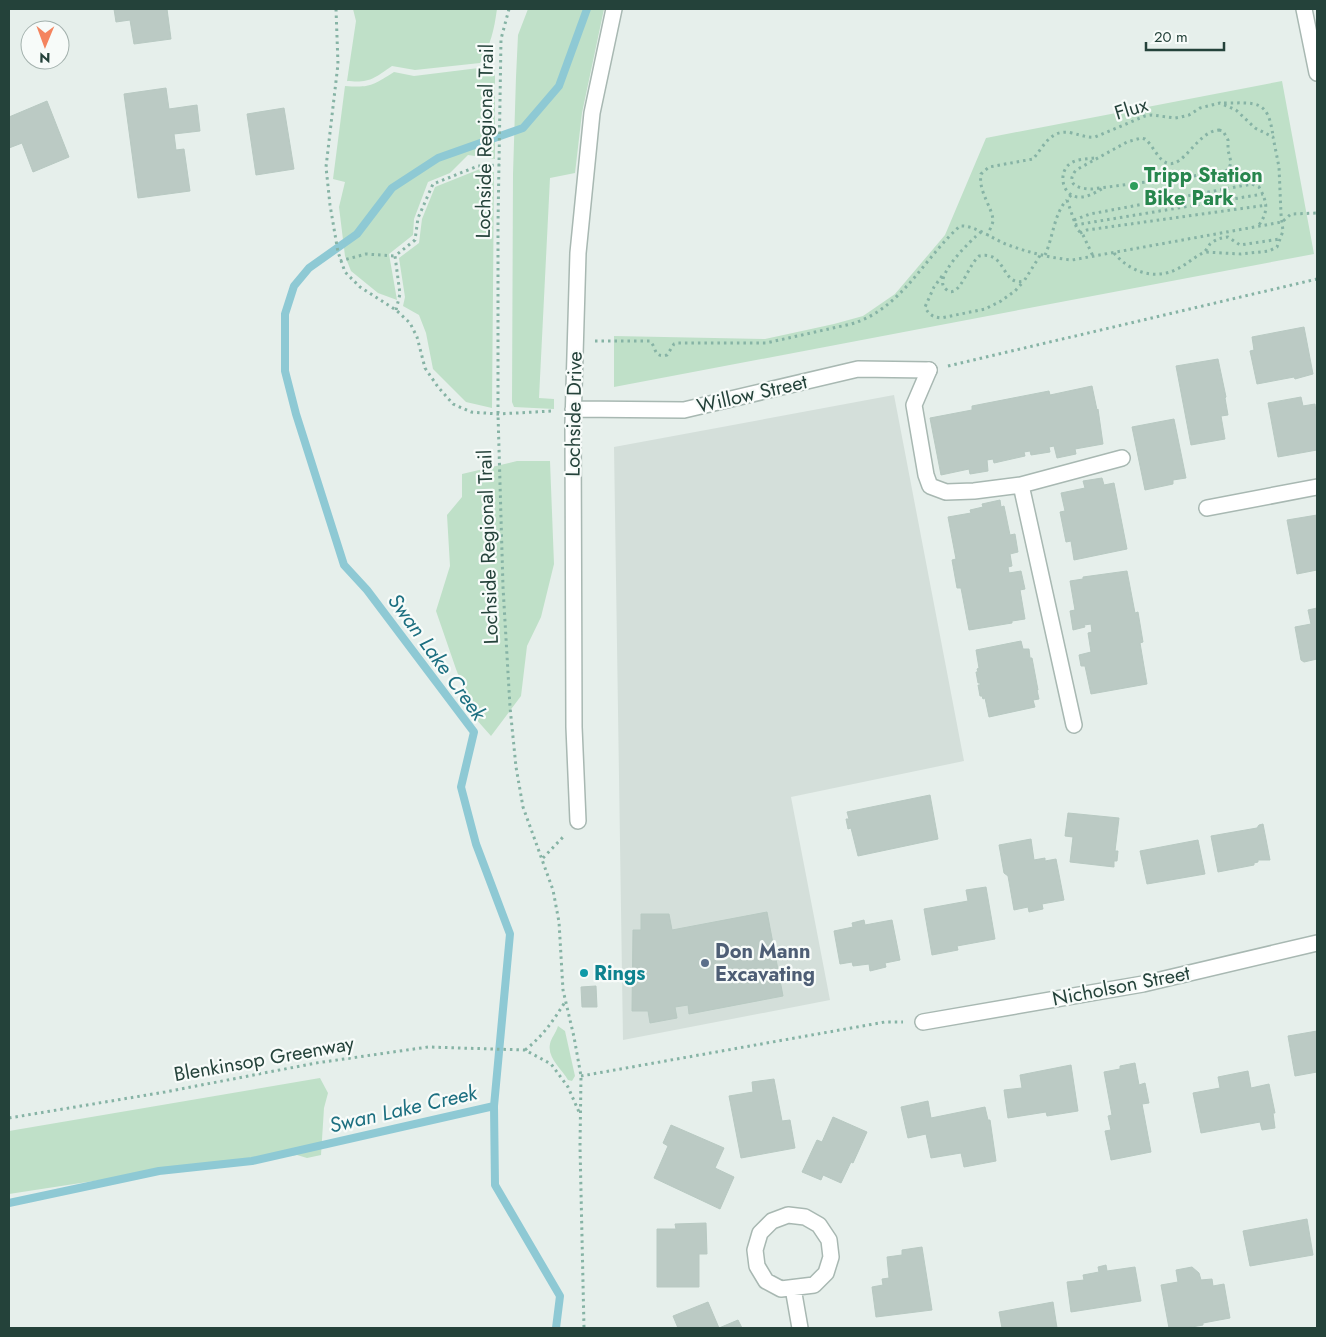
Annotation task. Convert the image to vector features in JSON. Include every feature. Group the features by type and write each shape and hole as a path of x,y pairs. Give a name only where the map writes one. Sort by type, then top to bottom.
{"street":[{"name":"Lochside Drive","path":"578,821 574,727 574,341 578,253 592,112 614,9"},
{"path":"1304,9 1317,73"},
{"name":"Willow Street","path":"573,410 684,410 858,369 929,370"},
{"path":"929,370 914,405 926,475 930,486 946,492 974,491 1021,485 1122,458"},
{"path":"1021,485 1074,725"},
{"path":"1207,508 1317,487"},
{"name":"Nicholson Street","path":"923,1022 1143,984 1317,943"},
{"path":"788,1215 805,1217 820,1226 829,1240 831,1257 826,1273 814,1285 793,1288 781,1290 766,1281 757,1266 755,1250 760,1233 772,1221 788,1215"},
{"path":"793,1288 800,1328"}],"path":[{"path":"336,9 338,64 326,167 338,252 345,272 360,287 396,310 410,323 417,337 426,368 438,387 453,404 471,412 498,414 573,410"},
{"name":"Lochside Regional Trail","path":"509,9 501,39 498,224 498,414 503,587 510,707 516,766 524,807 553,890 559,922 565,1002 574,1036 581,1076 584,1328"},
{"path":"1220,103 1236,110 1255,128 1273,137"},
{"path":"1205,252 1262,253 1277,246 1283,231 1278,167 1268,113 1264,107 1250,103 1220,103"},
{"name":"Flux","path":"987,236 993,218 982,187 981,174 989,167 1033,159 1043,144 1058,133 1065,132 1089,138 1095,137 1145,116 1182,117 1200,108 1220,103"},
{"path":"1223,131 1228,140 1231,166 1224,172 1106,187 1081,189 1076,187 1073,183 1073,174 1076,170 1097,158 1128,142 1141,138 1146,139 1151,144 1162,160 1167,163 1173,163 1185,156 1208,133 1223,131"},
{"path":"1097,158 1071,162 1066,167 1063,181 1065,188 1071,195 1078,197 1106,187"},
{"path":"340,261 366,254 395,256 415,240 418,218 433,184 478,166 500,165"},
{"path":"1074,220 1090,214 1252,184 1259,187 1267,205 1265,218 1259,226"},
{"path":"1075,225 1263,194"},
{"path":"981,232 971,240 934,287 925,307 929,314 934,317 948,318 960,313 985,309 1015,291 1050,244 1061,206 1071,195"},
{"path":"1067,200 1075,225 1093,256"},
{"path":"1080,233 1087,230 1267,205"},
{"path":"574,341 650,341 654,345 655,353 662,356 667,355 674,344 678,343 766,343 852,324 864,320 897,298 960,226 967,226 1010,246 1043,255 1072,260 1282,222 1290,214 1317,213"},
{"path":"1113,253 1130,268 1143,273 1156,274 1178,269 1205,252 1216,240 1228,237 1240,246 1281,239"},
{"path":"944,273 943,287 950,292 954,291 960,285 978,256 991,255 1001,264 1011,279 1024,281"},
{"path":"395,256 400,294 396,310"},
{"path":"929,370 1317,280"},
{"path":"542,858 578,821"},
{"path":"525,1050 549,1028 565,1002"},
{"path":"581,1076 885,1022 923,1022"},
{"name":"Blenkinsop Greenway","path":"9,1118 165,1092 316,1063 428,1047 525,1050 551,1064 568,1087 580,1115"}],"shaded area":[{"path":"894,395 964,761 791,797 830,1000 623,1040 614,447"}],"green space":[{"path":"353,9 497,9 492,37 480,63 415,70 392,66 366,81 347,81 356,21"},
{"path":"528,9 604,9 582,113 575,173 550,178 539,398 554,399 554,409 514,407 512,402 513,174 516,77 518,35"},
{"path":"495,66 495,159 468,155 450,173 428,182 414,219 413,235 389,254 397,300 378,293 351,271 345,256 339,207 345,182 333,179 345,86 371,85 394,72 414,76"},
{"name":"Tripp Station Bike Park","path":"1282,81 1314,254 614,387 614,336 765,339 863,316 895,294 945,235 986,138"},
{"path":"480,169 494,172 492,408 466,402 433,369 426,333 419,315 403,306 405,297 399,258 419,243 422,219 435,187"},
{"path":"517,461 550,461 554,564 541,617 527,646 521,696 491,736 475,718 436,611 450,566 447,515 462,497 462,474"},
{"path":"558,1026 565,1031 575,1076 572,1081 568,1080 551,1054 551,1042"},
{"path":"320,1078 328,1093 324,1108 321,1155 307,1158 297,1155 224,1161 9,1194 9,1131"}],"building":[{"path":"114,9 167,9 171,39 134,44 130,20 116,22"},
{"path":"166,88 169,109 197,105 200,131 174,134 176,150 184,149 190,191 138,198 124,94"},
{"path":"47,101 69,157 33,172 22,143 9,148 9,117"},
{"path":"284,108 294,169 256,175 247,114"},
{"path":"1304,327 1313,374 1295,379 1294,377 1257,384 1250,351 1254,350 1252,337"},
{"path":"1218,359 1228,415 1221,416 1225,439 1191,445 1176,366"},
{"path":"1092,386 1098,409 1103,444 1075,449 1076,454 1057,458 1054,446 1049,447 1050,452 1031,455 1030,451 1024,452 1025,456 994,463 993,459 987,460 988,471 970,474 969,469 941,475 930,418 972,410 972,406 1049,391 1050,395"},
{"path":"1301,397 1303,406 1315,404 1317,450 1278,457 1268,403"},
{"path":"1174,419 1186,478 1173,480 1173,484 1145,490 1132,427"},
{"path":"1102,478 1104,485 1114,483 1127,549 1074,560 1071,541 1066,542 1060,512 1065,511 1061,493 1085,488 1083,481"},
{"path":"1000,500 1001,507 1004,506 1010,535 1015,534 1018,552 1010,554 1012,566 1008,567 1009,573 1021,571 1025,589 1020,590 1025,619 969,630 961,588 957,588 952,560 956,559 948,517 971,513 970,510 983,507 982,504"},
{"path":"1317,515 1317,570 1297,574 1287,520"},
{"path":"1127,571 1135,613 1138,612 1143,642 1140,643 1147,684 1091,694 1085,666 1081,666 1079,655 1091,652 1088,633 1092,632 1091,624 1073,630 1070,611 1075,610 1070,581 1083,579 1083,577"},
{"path":"1317,608 1317,659 1304,662 1301,660 1295,627 1311,624 1308,610"},
{"path":"1021,641 1023,649 1029,649 1030,658 1032,658 1039,699 1033,700 1035,707 989,717 985,698 983,699 980,696 978,685 980,683 978,683 976,672 978,672 977,669 979,668 976,650"},
{"path":"930,795 938,839 858,856 851,828 848,829 846,819 849,819 847,812"},
{"path":"1068,813 1119,818 1115,851 1118,851 1117,861 1114,861 1114,867 1070,862 1073,837 1065,836"},
{"path":"1263,824 1270,860 1258,860 1254,865 1218,872 1211,836 1257,828"},
{"path":"1031,839 1034,860 1056,859 1064,900 1042,904 1043,909 1029,912 1028,907 1014,910 1008,876 1004,873 999,845"},
{"path":"1198,840 1205,874 1147,884 1140,851"},
{"path":"986,887 995,939 957,946 958,950 932,955 924,909 968,901 966,890"},
{"name":"Don Mann Excavating","path":"767,912 783,996 689,1014 688,1005 675,1007 677,1018 650,1023 648,1011 632,1011 633,930 641,930 641,914 669,914 672,930"},
{"path":"864,920 865,925 892,920 900,960 885,963 886,967 870,971 869,964 853,966 852,962 840,964 834,931 853,927 852,923"},
{"path":"596,986 597,1007 582,1007 581,987"},
{"path":"1317,1031 1317,1072 1295,1076 1288,1036"},
{"path":"1135,1063 1139,1085 1145,1083 1149,1103 1142,1104 1151,1152 1111,1160 1105,1131 1111,1130 1108,1116 1112,1115 1104,1072 1120,1069 1120,1066"},
{"path":"1071,1065 1078,1111 1047,1116 1046,1112 1008,1118 1004,1090 1022,1088 1020,1075"},
{"path":"1248,1071 1251,1088 1269,1084 1275,1113 1273,1113 1275,1128 1262,1130 1260,1122 1201,1133 1193,1093 1220,1088 1218,1077"},
{"path":"774,1079 782,1121 790,1120 795,1148 741,1158 729,1096 753,1092 752,1082"},
{"path":"928,1101 931,1118 985,1107 988,1120 990,1120 996,1161 964,1167 961,1153 931,1158 926,1134 908,1138 901,1107"},
{"path":"833,1117 867,1132 853,1163 851,1162 841,1183 823,1175 821,1180 802,1172 817,1140 822,1142"},
{"path":"671,1125 724,1148 715,1168 734,1177 720,1209 654,1178 668,1146 663,1143"},
{"path":"1307,1219 1313,1255 1250,1266 1243,1231"},
{"path":"706,1223 707,1254 699,1254 699,1287 657,1287 657,1229 676,1229 675,1224"},
{"path":"922,1247 932,1310 876,1317 872,1287 883,1285 882,1279 889,1278 887,1257 902,1255 902,1250"},
{"path":"1106,1265 1107,1271 1135,1267 1141,1301 1071,1312 1067,1282 1084,1280 1083,1275 1099,1272 1098,1267"},
{"path":"1192,1267 1199,1273 1201,1280 1212,1279 1213,1286 1224,1284 1230,1318 1186,1328 1169,1328 1161,1285 1178,1282 1176,1270"},
{"path":"708,1302 719,1328 678,1328 673,1316"},
{"path":"1053,1302 1057,1328 1002,1328 999,1312"},
{"path":"738,1320 742,1328 719,1328"}],"waterway":[{"name":"Swan Lake Creek","path":"556,1328 560,1296 495,1185 494,1106 510,934 476,844 461,787 474,732 367,590 344,565 296,414 285,371 285,314 294,286 309,268 357,234 392,188 438,158 523,128 559,86 587,9"},
{"name":"Swan Lake Creek","path":"9,1203 159,1171 252,1161 494,1106"}],"place":[{"name":"Tripp Station Bike Park","path":"1134,186"},
{"name":"Don Mann Excavating","path":"705,963"},
{"name":"Rings","path":"584,973"}]}
